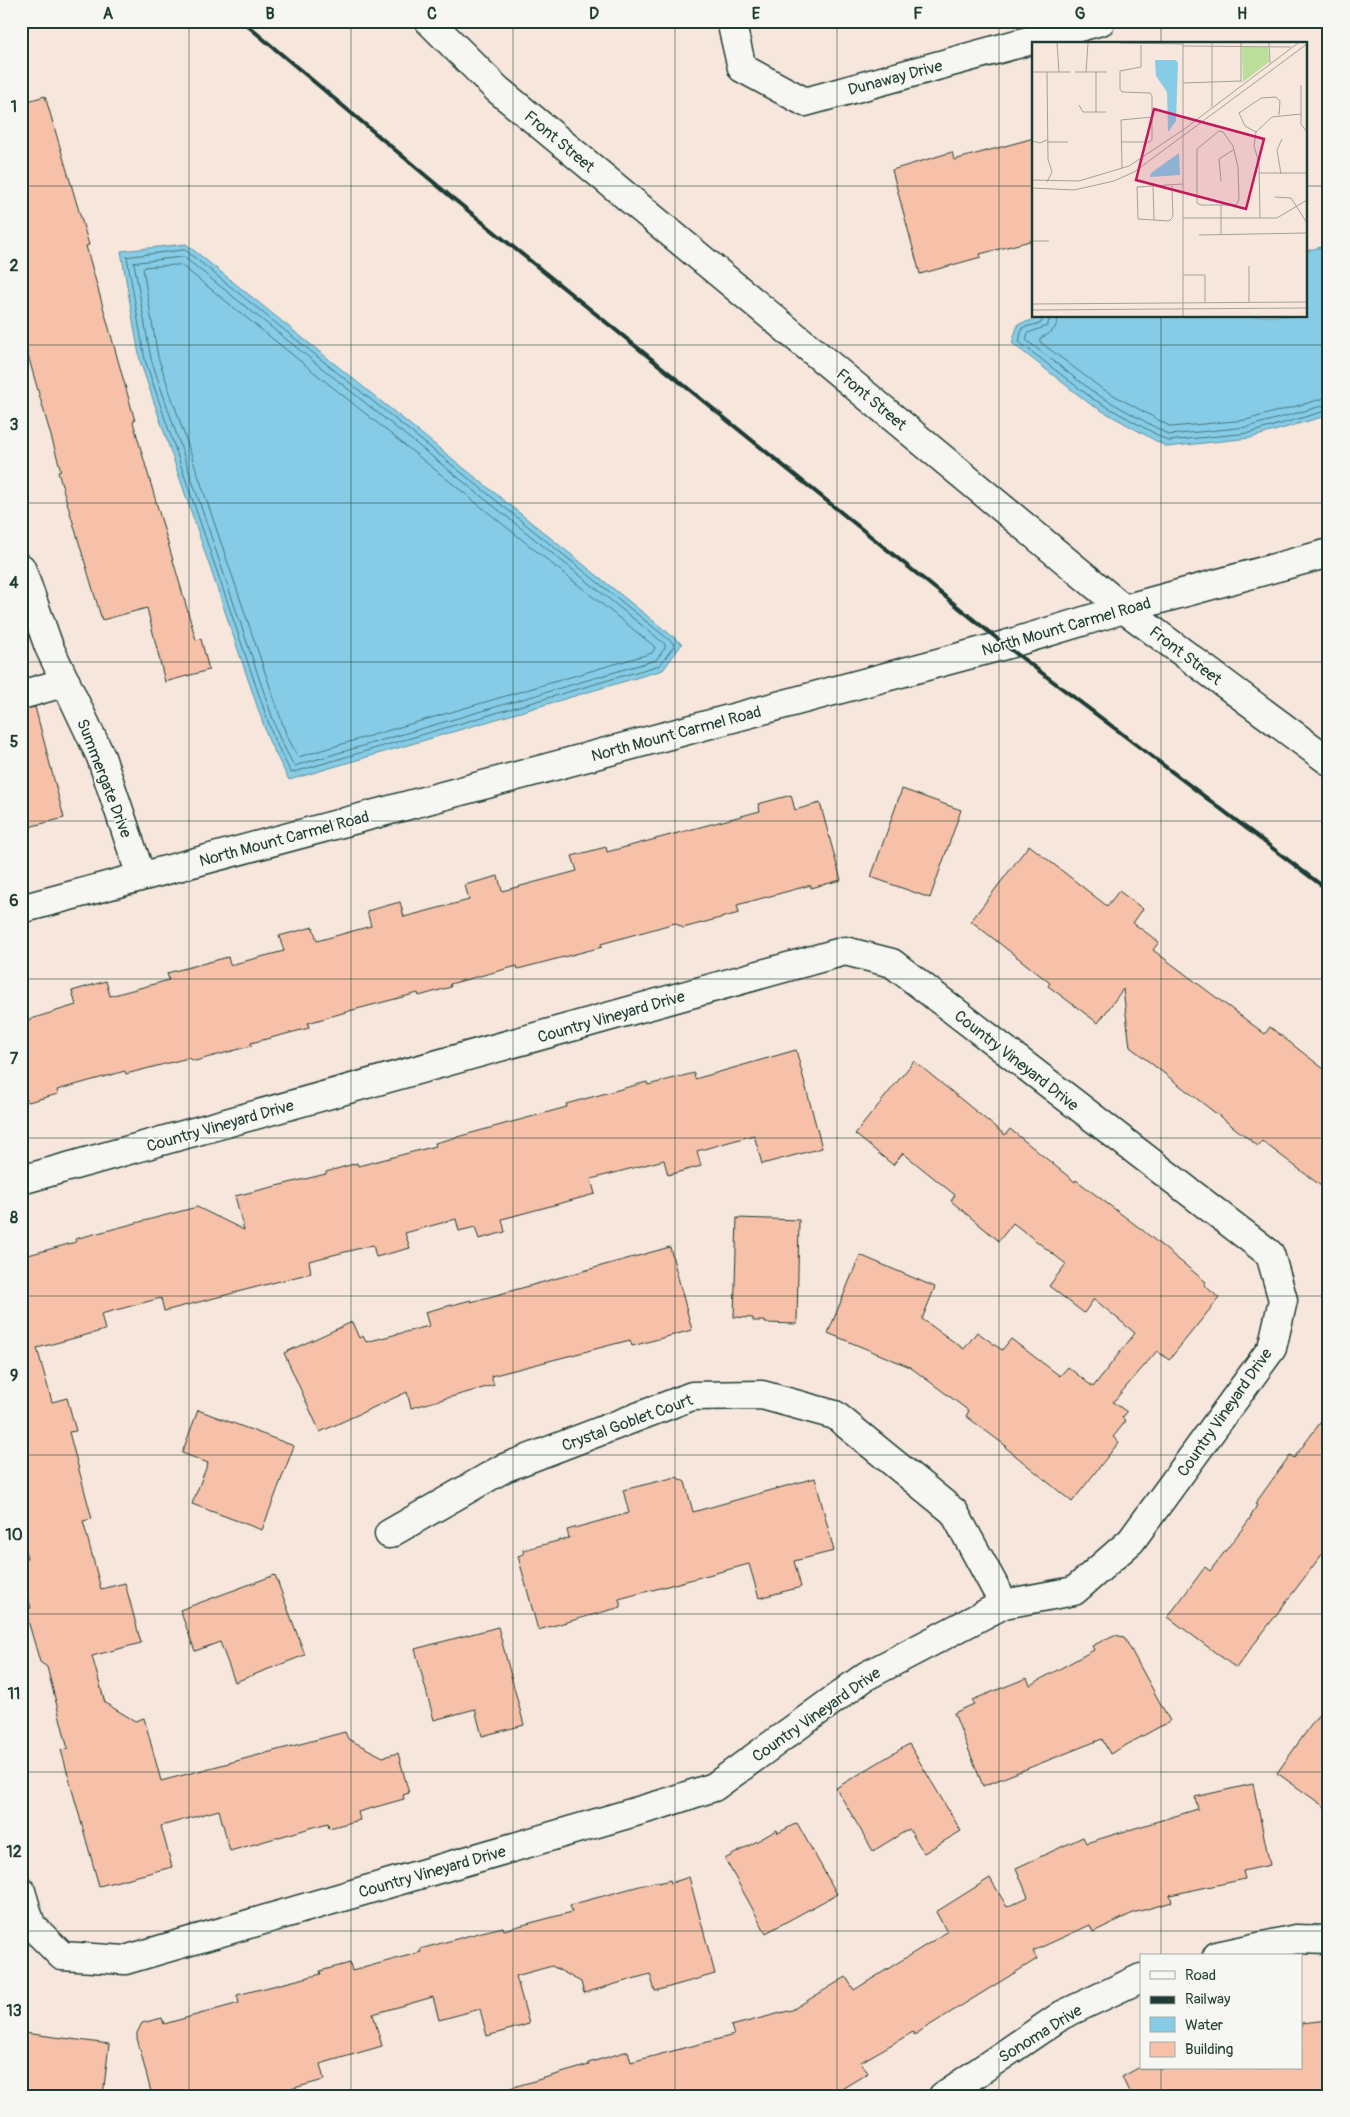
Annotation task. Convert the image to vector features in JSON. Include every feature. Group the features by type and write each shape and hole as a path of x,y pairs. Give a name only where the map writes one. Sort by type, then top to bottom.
{"street":[{"name":"Front Street","path":"429,21 497,89 1124,609 1329,761"},
{"name":"Dunaway Drive","path":"731,21 742,68 805,102 1101,21"},
{"name":"North Mount Carmel Road","path":"21,909 1005,645 1124,609 1329,553"},
{"name":"Summergate Drive","path":"21,568 49,646 101,757 141,876"},
{"path":"21,695 66,682"},
{"name":"Country Vineyard Drive","path":"21,1180 845,951 892,963 1270,1254 1283,1300 1272,1348 1131,1541 1074,1591 1004,1604 866,1676 714,1787 659,1805 126,1960 62,1956 32,1925 21,1891"},
{"name":"Crystal Goblet Court","path":"389,1534 504,1468 692,1396 762,1395 835,1415 954,1512 1004,1604"},
{"path":"1226,1954 1296,1939 1329,1940"},
{"name":"Sonoma Drive","path":"943,2096 1062,2015 1140,1978"}],"water":[{"path":"186,244 682,644 663,670 289,780 269,741 140,361 121,251"},
{"path":"1329,245 1329,415 1250,438 1167,447 1090,404 1012,343 1018,324 1040,318 1308,318 1308,250"}],"building":[{"path":"45,96 89,245 86,246 135,421 133,422 196,640 201,639 209,670 165,682 147,608 102,620 58,472 61,471 21,331 21,103"},
{"path":"1032,139 1032,241 980,254 981,257 920,274 892,170 952,152 954,160"},
{"path":"35,707 64,818 21,829 21,710"},
{"path":"902,789 961,810 930,898 871,877"},
{"path":"791,795 795,810 820,803 841,880 811,888 811,885 737,905 739,913 683,928 675,923 601,944 602,947 518,969 517,966 450,984 451,987 419,996 418,993 353,1010 308,1023 309,1028 251,1043 251,1046 195,1061 188,1058 126,1074 125,1071 57,1090 58,1094 28,1102 27,1099 21,1101 21,1022 76,1005 72,991 106,981 110,996 169,980 167,973 228,957 230,965 284,951 279,936 313,927 317,941 371,926 367,911 400,902 404,917 469,900 465,885 498,876 502,891 577,871 572,856 606,847 607,852 760,811 758,804"},
{"path":"1029,845 1107,906 1119,891 1143,909 1133,923 1159,942 1153,950 1265,1034 1270,1027 1329,1073 1329,1192 1262,1141 1258,1146 1130,1047 1123,989 1098,1023 1048,986 1050,983 971,921"},
{"path":"796,1050 822,1148 762,1164 754,1135 697,1151 701,1166 668,1175 664,1160 591,1179 595,1194 502,1219 505,1232 479,1239 475,1227 459,1231 456,1219 405,1233 410,1248 376,1257 373,1245 309,1261 311,1273 164,1311 161,1298 101,1314 105,1330 37,1348 52,1402 67,1398 76,1431 69,1432 92,1519 83,1521 101,1589 125,1583 141,1643 92,1656 105,1703 135,1721 144,1718 161,1781 345,1732 348,1739 383,1757 398,1753 409,1793 403,1795 404,1799 358,1812 360,1820 329,1828 328,1823 230,1851 219,1810 161,1826 172,1867 99,1886 61,1750 68,1749 47,1667 40,1662 25,1610 31,1608 21,1573 21,1559 27,1558 21,1536 21,1257 76,1242 75,1239 197,1207 244,1230 235,1196 326,1174 326,1172 357,1163 358,1166 436,1146 435,1143 567,1107 566,1104 647,1082 648,1085 694,1073 695,1079"},
{"path":"914,1061 1005,1135 1010,1129 1075,1182 1076,1180 1141,1229 1206,1282 1204,1285 1219,1298 1169,1360 1157,1351 1113,1402 1127,1412 1122,1418 1126,1421 1113,1437 1119,1442 1072,1502 1006,1446 966,1416 969,1411 910,1367 828,1333 860,1255 935,1287 922,1319 964,1349 977,1332 1002,1350 1011,1339 1060,1376 1068,1367 1093,1387 1135,1333 1094,1299 1084,1313 1049,1286 1066,1264 1013,1223 999,1241 951,1201 955,1195 903,1153 893,1165 855,1134"},
{"path":"737,1218 799,1220 797,1324 765,1323 765,1321 753,1321 753,1318 734,1317"},
{"path":"670,1247 692,1330 632,1346 630,1340 491,1376 494,1385 411,1408 407,1392 320,1432 284,1353 352,1322 359,1338 363,1336 366,1342 429,1326 425,1312 471,1300 471,1302"},
{"path":"198,1410 294,1446 262,1530 192,1504 208,1463 182,1453"},
{"path":"1329,1411 1329,1545 1236,1668 1168,1617 1205,1567 1210,1571 1249,1520 1257,1505 1255,1504 1290,1455 1294,1458"},
{"path":"676,1477 685,1482 693,1512 815,1478 834,1551 794,1561 801,1587 759,1598 749,1564 619,1599 621,1607 538,1630 518,1556 524,1554 523,1550 569,1538 567,1530 629,1513 623,1490"},
{"path":"275,1575 305,1655 235,1682 220,1642 195,1651 180,1610"},
{"path":"498,1627 524,1725 482,1736 475,1709 434,1720 415,1649"},
{"path":"1114,1635 1124,1637 1170,1721 1110,1754 1102,1739 983,1786 954,1713 974,1704 972,1700 1027,1678 1030,1685 1094,1650 1092,1646"},
{"path":"1329,1700 1329,1810 1277,1773"},
{"path":"909,1744 961,1831 924,1853 909,1829 873,1851 836,1788"},
{"path":"1253,1784 1270,1865 1243,1871 1245,1879 1170,1895 1172,1902 1133,1913 1093,1932 1090,1925 1033,1951 1037,1959 914,2035 913,2032 861,2062 868,2073 830,2096 511,2096 510,2088 589,2065 588,2063 628,2051 631,2062 734,2035 731,2026 792,2010 846,1977 854,1990 947,1932 936,1912 990,1878 1007,1907 1028,1897 1016,1868 1083,1837 1086,1843 1198,1809 1195,1797"},
{"path":"797,1823 837,1894 766,1933 725,1859 777,1830 778,1833"},
{"path":"689,1877 715,1974 655,1991 650,1974 584,1993 581,1982 552,1966 516,1976 529,2024 487,2036 480,2009 439,2020 433,1997 373,2014 382,2046 320,2064 324,2080 264,2096 152,2096 137,2038 137,2033 142,2023 162,2018 164,2024 239,2003 237,1995 321,1974 320,1971 350,1963 352,1971 421,1952 420,1949 482,1932 503,1927 504,1930 572,1912 570,1905 658,1881 658,1883 670,1880 671,1883"},
{"path":"1329,2020 1329,2096 1131,2096 1122,2077 1138,2068 1140,2070 1302,2070 1302,2023"},
{"path":"24,2033 109,2044 103,2096 21,2096 21,2058"}],"railway":[{"path":"242,21 450,196 1005,645 1329,891"}]}
